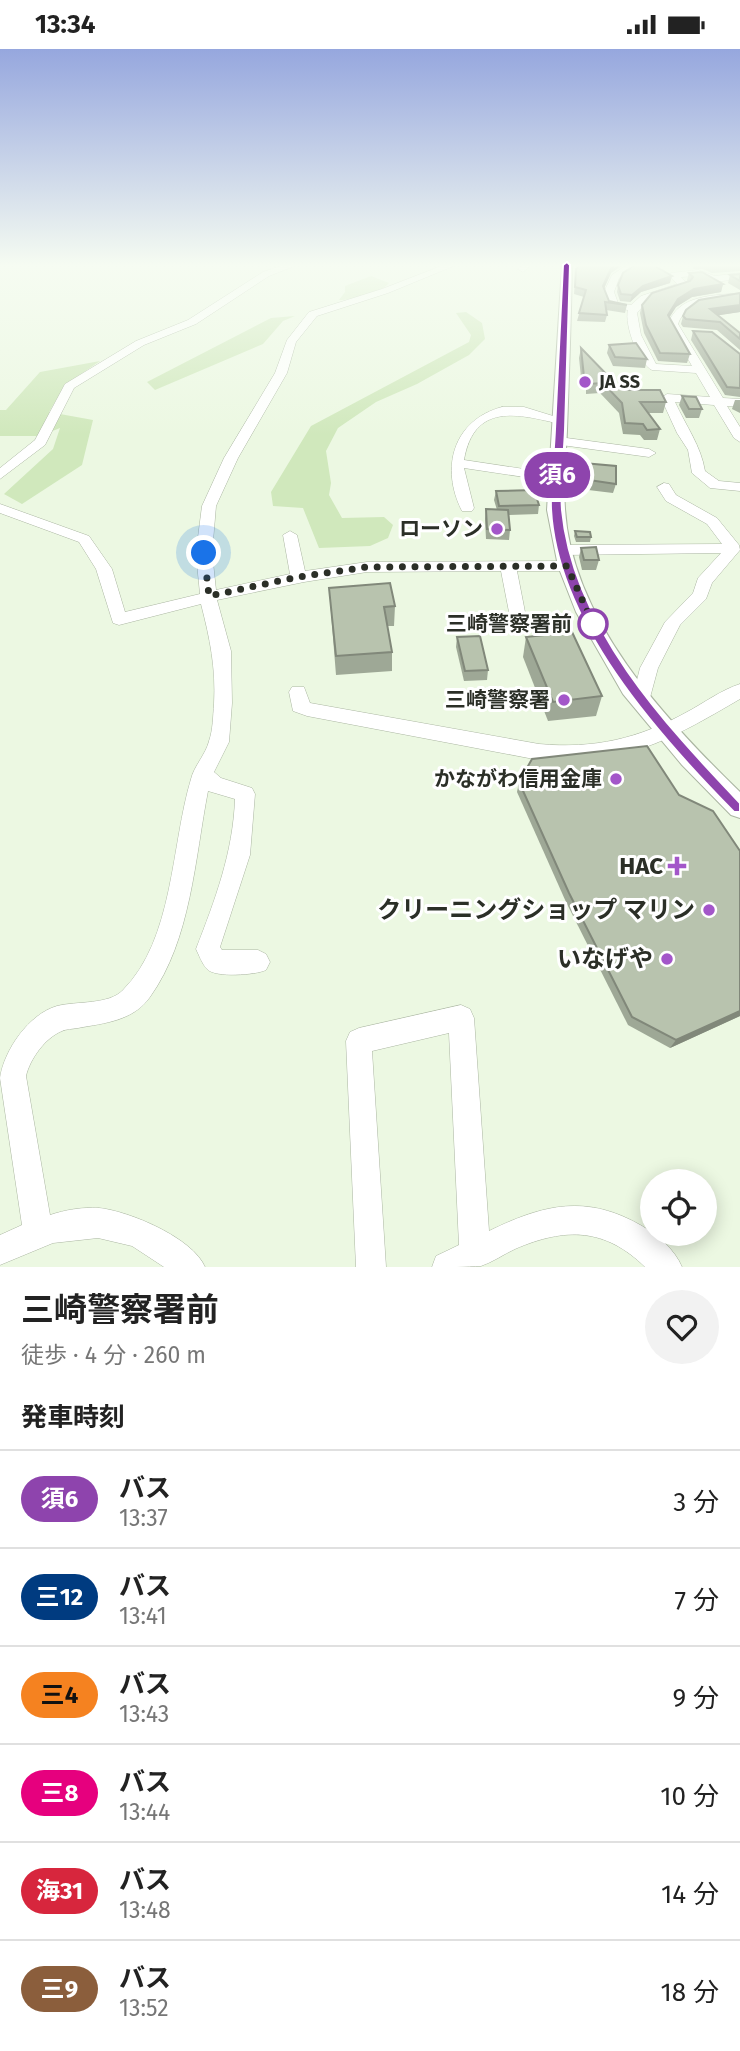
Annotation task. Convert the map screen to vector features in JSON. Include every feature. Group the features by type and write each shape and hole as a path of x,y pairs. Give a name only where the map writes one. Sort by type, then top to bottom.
{"main road":[{"path":"564,322 556,510 565,558 591,620 641,700 667,733 740,808"}],"street":[{"path":"0,475 40,442 69,386 140,343 189,322"},
{"path":"38,1231 13,1076 17,1060 28,1043 56,1019 115,1009 129,1002 141,989 160,957 174,911 206,778 219,742 223,703 222,651 209,596 204,553 209,506 231,458 281,373 291,342 305,322"},
{"path":"630,322 652,367 699,370"},
{"path":"674,322 740,438"},
{"path":"678,333 697,333"},
{"path":"740,403 667,398 695,450 699,473 715,485 740,487"},
{"path":"467,508 457,463 460,445 481,419 494,412 513,410 560,421"},
{"path":"559,441 649,453"},
{"path":"457,463 557,478"},
{"path":"664,487 671,498 712,521 734,548"},
{"path":"0,508 84,540 104,569 119,619 298,577 367,567 508,566 565,558 734,548"},
{"path":"290,535 298,577"},
{"path":"641,700 649,668 673,622 699,596 704,582 734,548"},
{"path":"508,566 517,612"},
{"path":"298,692 300,706 307,709 555,754 595,754 654,739 740,691"},
{"path":"206,778 212,784 245,794 246,829 236,874 208,949 216,962 258,962"},
{"path":"371,1267 359,1041 461,1018 475,1253"},
{"path":"447,1267 523,1231 575,1217 595,1219 633,1235 667,1267"},
{"path":"0,1250 38,1231 86,1221 127,1228 166,1248 190,1267"}],"green space":[{"path":"264,322 282,322 263,344 155,390 147,382"},
{"path":"462,322 482,323 485,339 469,355 417,384 376,402 338,428 326,451 331,483 329,495 342,518 384,517 393,525 388,538 370,546 319,548 303,508 273,506 271,492 311,426 469,342 471,335"},
{"path":"100,361 65,385 49,412 93,420 82,465 22,504 4,494 53,449 60,428 40,436 0,436 0,410 6,410 40,372"}],"building":[{"path":"645,322 672,322 690,354 660,353"},
{"path":"720,322 726,322 740,333 740,339"},
{"path":"693,331 712,332 740,354 740,388 727,387"},
{"path":"636,343 647,359 615,357 609,345"},
{"path":"581,348 614,382 607,383 629,390 660,390 666,402 640,402 660,429 647,430 643,424 625,423 622,403 603,383 588,384 588,377 584,377"},
{"path":"682,396 696,397 702,409 689,409"},
{"path":"583,463 616,466 616,484 582,479"},
{"path":"534,490 539,505 499,506 496,491"},
{"path":"486,509 508,510 510,530 487,529"},
{"path":"575,531 590,532 591,537 577,537"},
{"path":"596,547 599,560 584,560 581,548"},
{"path":"390,583 395,606 384,607 392,652 336,656 329,588"},
{"path":"572,632 602,696 553,702 526,637"},
{"path":"480,636 488,670 465,671 457,637"},
{"name":"いなげや","path":"647,746 679,795 713,811 740,851 740,1011 676,1040 632,1017 569,893 519,782 532,759"}],"bus line":[{"name":"須6","path":"564,322 556,510 567,566 586,612 631,688 690,758 740,808"}],"place":[{"name":"JA SS","path":"585,382"},
{"name":"ローソン","path":"497,529"},
{"name":"三崎警察署前","path":"593,624"},
{"name":"三崎警察署","path":"564,700"},
{"name":"かながわ信用金庫","path":"616,779"},
{"name":"HAC","path":"677,866"},
{"name":"クリーニングショップ マリン","path":"709,910"},
{"name":"いなげや","path":"667,959"}],"route":[{"path":"204,553 209,596 298,577 367,567 567,566 593,624"}]}
